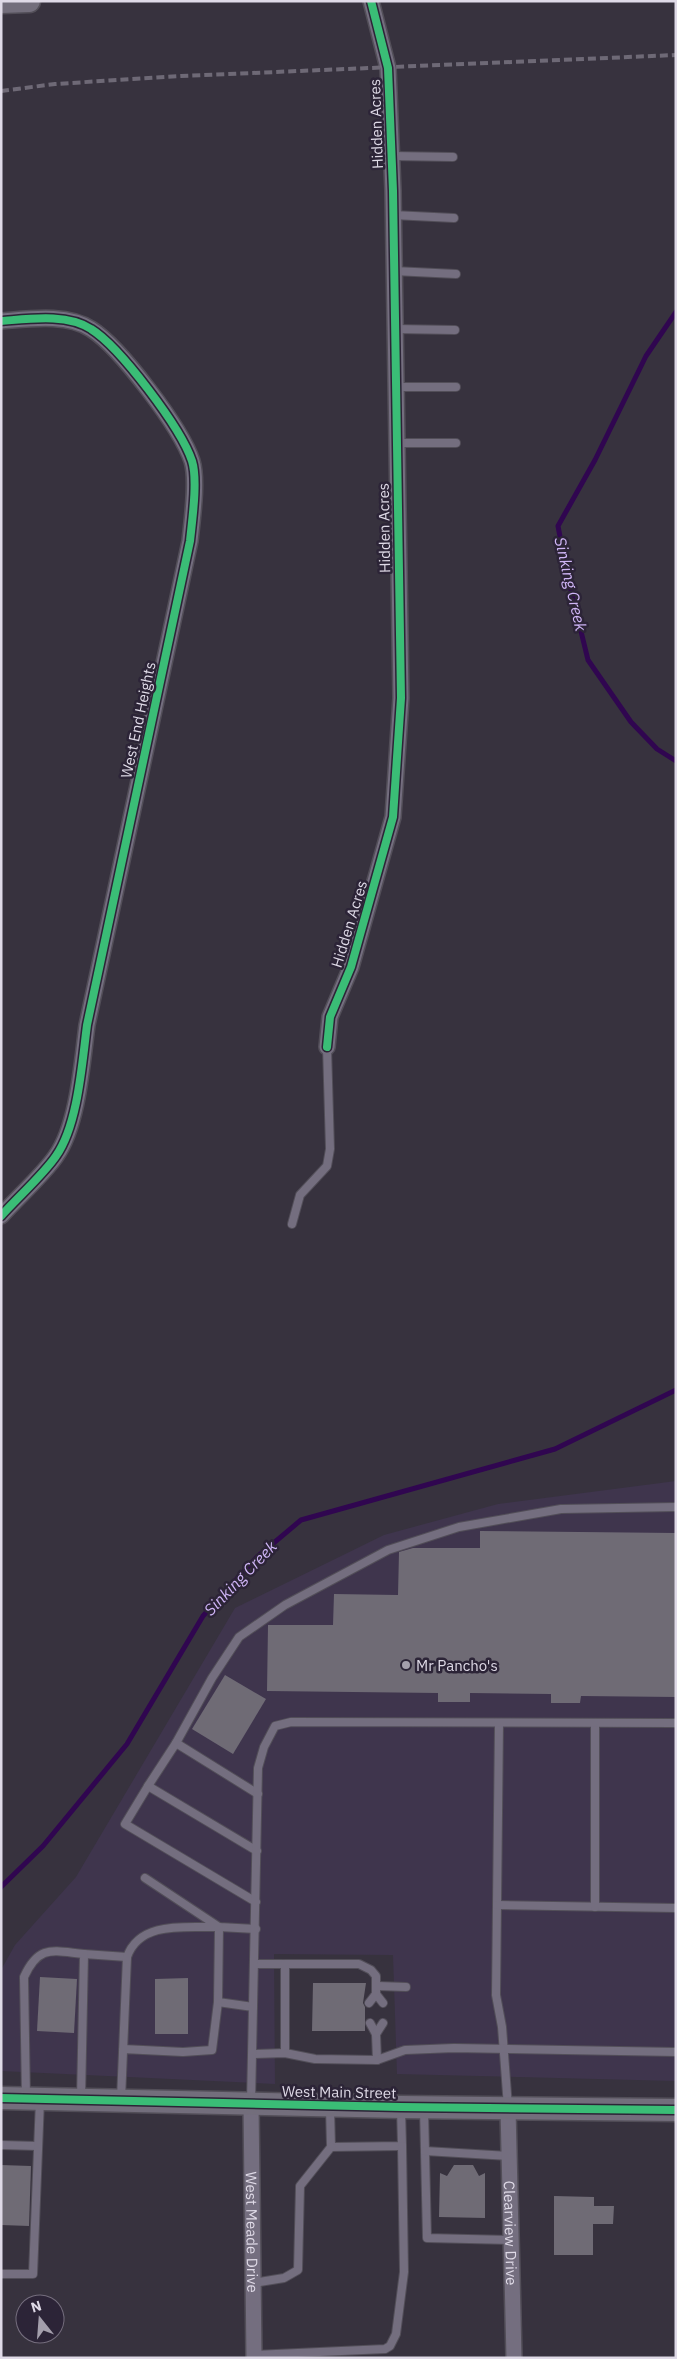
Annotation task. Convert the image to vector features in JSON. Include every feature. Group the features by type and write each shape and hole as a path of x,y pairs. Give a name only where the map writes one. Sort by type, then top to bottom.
{"main road":[{"path":"1,2 29,1"},
{"name":"West Main Street","path":"1,2098 330,2106 676,2110"}],"street":[{"name":"Hidden Acres","path":"327,1046 330,1017 351,967 393,817 401,698 393,215 388,68 371,1"},
{"name":"West End Heights","path":"1,321 54,317 90,328 122,356 168,417 192,462 194,502 190,541 87,1025 78,1090 69,1128 56,1156 1,1216"},
{"name":"West Meade Drive","path":"251,2104 254,2356"},
{"name":"Clearview Drive","path":"508,2109 514,2358"}],"lane":[{"path":"391,156 453,157"},
{"path":"393,215 454,218"},
{"path":"394,271 456,274"},
{"path":"395,329 454,330"},
{"path":"396,387 456,387"},
{"path":"397,443 456,443"},
{"path":"292,1224 300,1195 327,1166 330,1149 327,1046"},
{"path":"256,1902 125,1824 176,1743 212,1678 239,1637 285,1605 388,1550 459,1527 561,1508 676,1507"},
{"path":"251,2104 258,1768 264,1747 275,1726 291,1722 676,1723"},
{"path":"500,1723 496,1995 504,2049 508,2109"},
{"path":"595,1724 595,1907"},
{"path":"176,1743 258,1794"},
{"path":"148,1786 257,1851"},
{"path":"145,1878 219,1927"},
{"path":"497,1905 676,1908"},
{"path":"121,2101 127,1957 141,1935 156,1930 219,1927 256,1929"},
{"path":"123,2049 182,2052 212,2050 218,2002 219,1927"},
{"path":"1,2274 33,2274 38,2146 24,1977 31,1960 43,1952 127,1957"},
{"path":"81,2100 84,1954"},
{"path":"255,1964 359,1964 376,1976 377,1990 383,2003"},
{"path":"285,1964 285,2054"},
{"path":"377,1990 406,1987"},
{"path":"369,2003 377,1990"},
{"path":"218,2002 253,2007"},
{"path":"370,2022 376,2034 377,2060"},
{"path":"376,2034 383,2023"},
{"path":"253,2054 285,2054 315,2059 377,2060 405,2050 504,2049 676,2052"},
{"path":"253,2283 284,2278 298,2270 300,2186 331,2147 330,2106"},
{"path":"254,2356 385,2348 393,2342 396,2334 404,2272 401,2107"},
{"path":"424,2107 427,2238 511,2240"},
{"path":"1,2145 38,2146"},
{"path":"331,2147 402,2146"},
{"path":"425,2151 509,2156"}],"shaded area":[{"path":"676,1481 676,2081 397,2074 393,1955 274,1954 275,2084 1,2071 1,1970 15,1945 76,1877 235,1608 384,1535 498,1504"}],"building":[{"path":"480,1531 676,1533 676,1697 581,1696 580,1703 551,1703 551,1694 470,1693 470,1702 438,1702 438,1693 267,1691 268,1625 333,1625 334,1594 398,1595 399,1552 413,1548 480,1548"},
{"path":"225,1675 266,1699 233,1754 192,1729"},
{"path":"40,1977 77,1979 74,2033 37,2031"},
{"path":"188,1978 188,2034 155,2034 155,1979"},
{"path":"313,1983 366,1983 363,2003 365,2007 365,2031 312,2031"},
{"path":"1,2165 31,2166 29,2226 1,2225"},
{"path":"454,2165 473,2165 479,2176 485,2173 485,2218 439,2217 440,2173 447,2176"},
{"path":"554,2196 594,2197 594,2206 614,2206 613,2224 593,2224 593,2255 554,2255"}],"waterway":[{"name":"Sinking Creek","path":"676,312 646,356 595,460 558,526 567,574 588,660 631,722 657,749 676,761"},
{"name":"Sinking Creek","path":"1,1887 43,1846 127,1744 203,1616 257,1557 301,1520 555,1449 676,1390"}],"railway":[{"path":"1,91 55,84 181,76 676,55"}],"cycle path":[{"path":"327,1047 330,1017 351,967 393,817 401,698 393,191 388,68 371,1"},
{"path":"1,321 35,318 59,319 81,324 103,338 133,370 176,429 192,461 195,489 190,541 87,1025 81,1075 74,1111 69,1128 56,1156 38,1178 1,1216"},
{"path":"1,2098 401,2107 676,2110"}],"place":[{"name":"Mr Pancho's","path":"406,1665"}]}
